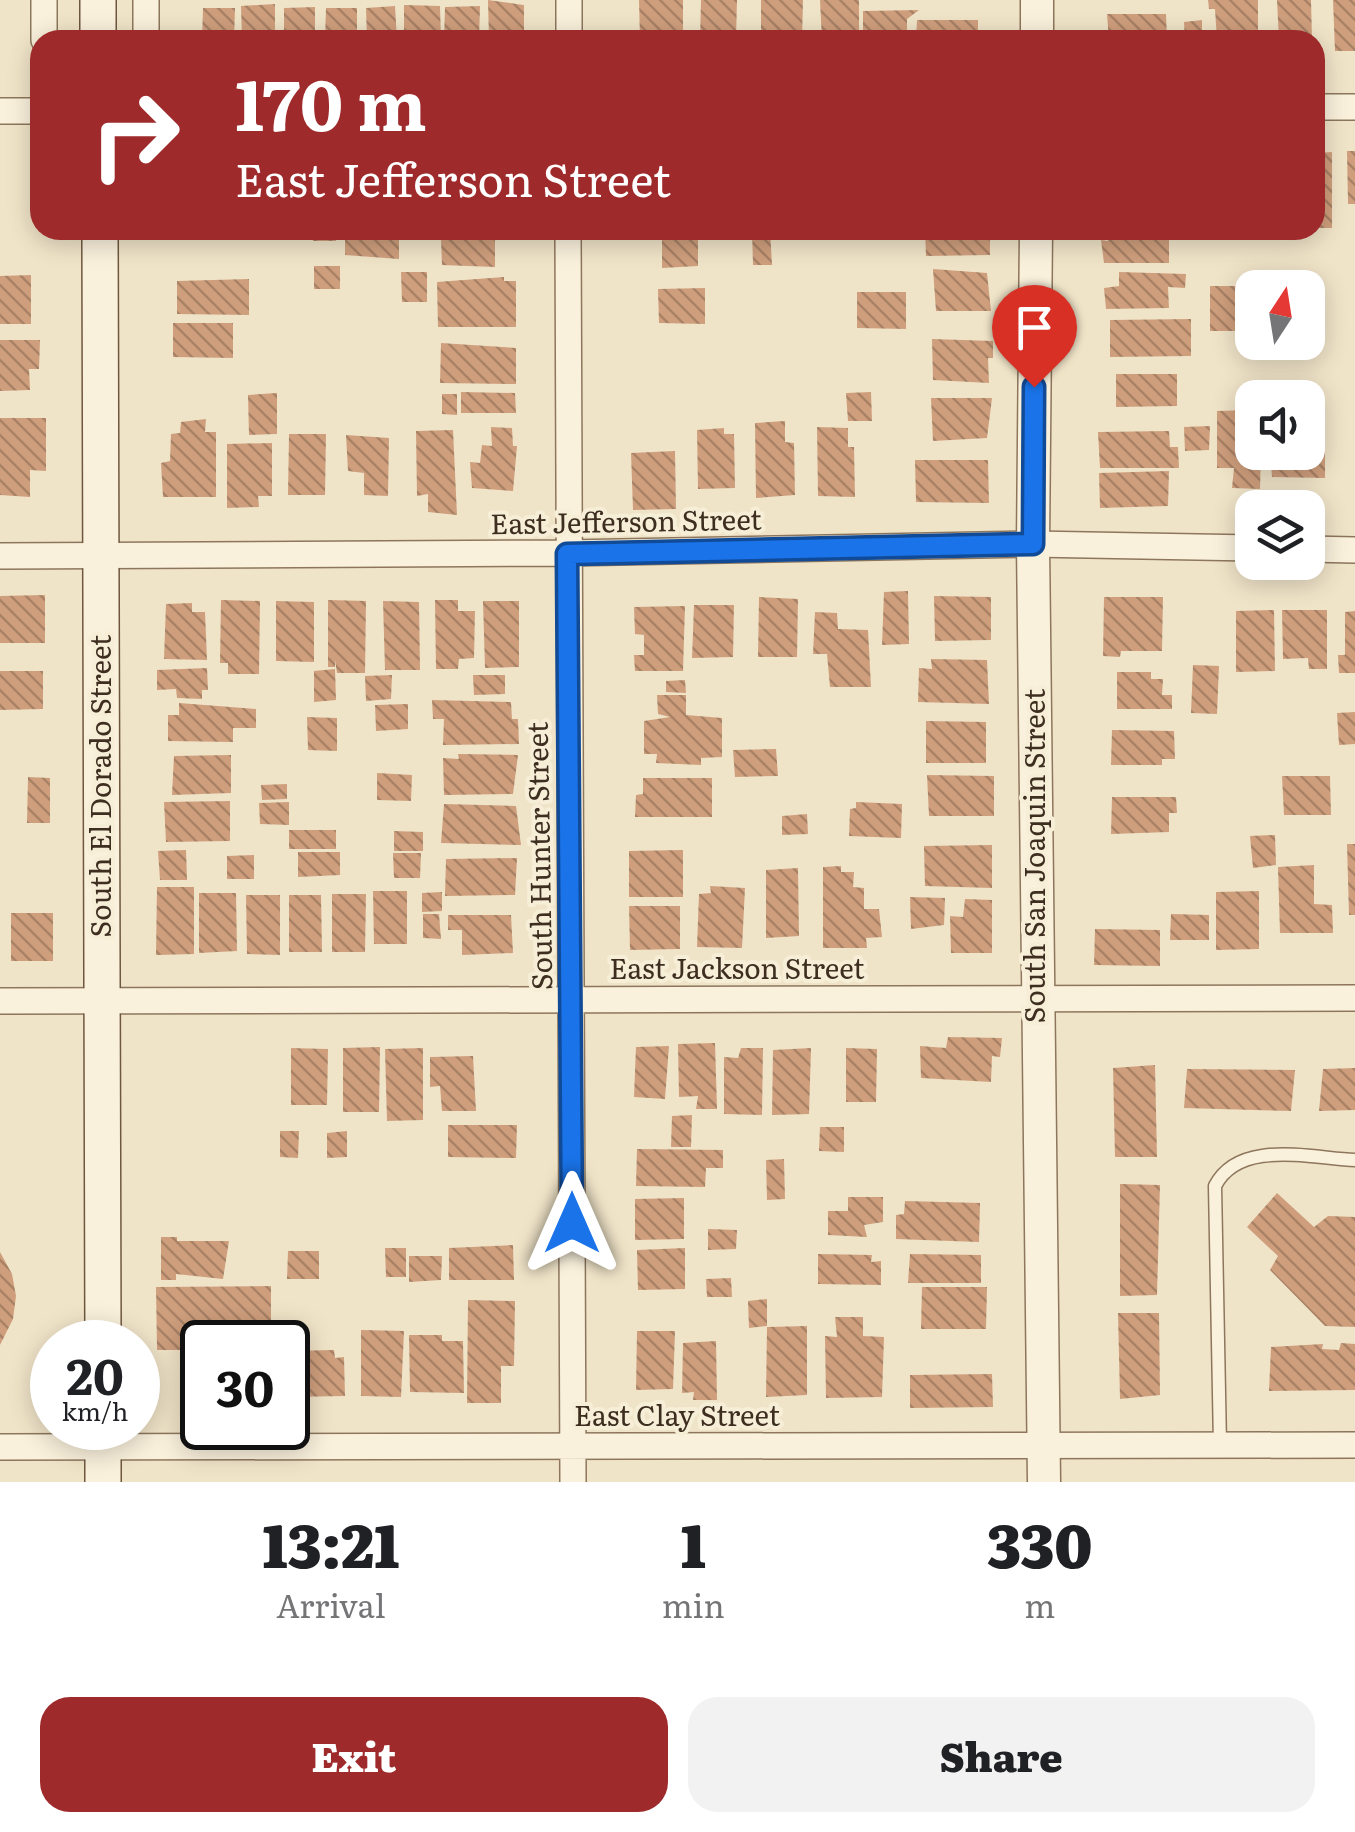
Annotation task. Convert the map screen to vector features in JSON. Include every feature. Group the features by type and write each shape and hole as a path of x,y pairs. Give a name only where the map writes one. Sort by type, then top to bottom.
{"main road":[{"path":"98,0 98,30"},
{"name":"South El Dorado Street","path":"100,240 103,1320"}],"street":[{"path":"44,0 44,30"},
{"path":"146,0 146,30"},
{"path":"569,0 569,30"},
{"path":"1037,30 1038,0"},
{"path":"1325,107 1355,107"},
{"path":"0,111 30,111"},
{"name":"South Hunter Street","path":"568,240 573,1482"},
{"name":"South San Joaquin Street","path":"1036,240 1033,544 1044,1482"},
{"name":"East Jefferson Street","path":"0,556 567,554 1033,544 1235,548"},
{"path":"1325,549 1355,550"},
{"name":"East Jackson Street","path":"0,1001 1355,998"},
{"name":"East Clay Street","path":"0,1448 103,1452 573,1446 1355,1445"}],"lane":[{"path":"1220,1445 1215,1186 1223,1172 1249,1157 1355,1160"}],"building":[{"path":"488,0 524,5 524,30 489,30"},
{"path":"639,0 683,0 683,30 640,30"},
{"path":"701,0 737,0 736,30 700,30"},
{"path":"761,0 803,0 802,30 761,30"},
{"path":"820,0 859,0 859,30 822,30"},
{"path":"1208,0 1258,0 1258,30 1216,30 1215,9 1209,9"},
{"path":"1277,0 1311,0 1312,30 1278,30"},
{"path":"1333,0 1355,0 1355,51 1335,51"},
{"path":"275,4 275,30 242,30 241,6"},
{"path":"404,5 440,6 441,30 404,30"},
{"path":"395,6 396,30 367,30 366,8"},
{"path":"480,6 479,30 444,30 445,7"},
{"path":"315,7 315,30 284,30 284,8"},
{"path":"203,8 235,8 234,30 202,30"},
{"path":"326,8 357,8 357,30 325,30"},
{"path":"919,10 907,19 907,30 863,30 863,11"},
{"path":"1107,14 1166,14 1167,30 1108,30"},
{"path":"917,20 978,20 978,30 916,30"},
{"path":"1202,20 1202,30 1184,30 1184,22"},
{"path":"1347,151 1355,151 1355,204 1348,204"},
{"path":"1325,152 1332,152 1332,228 1325,228"},
{"path":"345,240 399,240 399,259 345,255"},
{"path":"441,240 495,240 495,267 442,265"},
{"path":"662,240 698,240 698,266 662,268"},
{"path":"752,240 771,240 772,265 753,265"},
{"path":"925,240 990,240 990,255 926,256"},
{"path":"1101,240 1169,240 1169,263 1104,263"},
{"path":"314,266 340,266 340,289 314,289"},
{"path":"933,269 987,273 991,311 936,311"},
{"path":"401,272 427,272 427,302 402,302"},
{"path":"1119,272 1186,274 1185,288 1168,287 1169,308 1106,309 1104,288 1119,286"},
{"path":"31,275 31,324 0,324 0,276"},
{"path":"504,277 504,281 516,281 516,327 438,327 437,282"},
{"path":"249,279 249,315 177,314 177,281"},
{"path":"1210,286 1235,286 1235,331 1210,331"},
{"path":"705,288 705,324 659,323 658,289"},
{"path":"857,292 906,292 906,329 857,328"},
{"path":"1191,319 1191,356 1110,357 1110,320"},
{"path":"173,323 233,323 233,358 173,357"},
{"path":"932,339 993,341 993,358 988,358 989,383 933,380"},
{"path":"0,340 40,340 39,369 29,369 30,390 0,391"},
{"path":"441,343 516,348 516,384 440,383"},
{"path":"1116,374 1177,374 1177,406 1116,407"},
{"path":"461,392 515,393 516,413 461,413"},
{"path":"871,392 872,421 848,421 846,393"},
{"path":"277,393 277,434 249,435 248,395"},
{"path":"442,394 457,394 457,415 442,414"},
{"path":"931,398 992,398 987,438 933,441"},
{"path":"1235,410 1235,470 1261,470 1260,489 1232,488 1234,468 1217,468 1217,411"},
{"path":"0,418 46,418 46,471 30,470 30,497 0,495"},
{"path":"206,419 205,432 216,432 216,497 163,497 161,463 170,461 171,434 180,433 181,422"},
{"path":"785,421 785,442 794,443 795,495 756,498 755,423"},
{"path":"1210,426 1209,450 1185,451 1184,427"},
{"path":"491,427 512,428 513,446 517,446 513,491 472,488 470,462 480,463 482,445 492,446"},
{"path":"817,427 848,428 848,447 854,447 855,497 818,496"},
{"path":"724,428 724,434 734,434 735,488 698,489 697,430"},
{"path":"453,430 457,515 428,512 428,494 417,496 416,431"},
{"path":"1169,431 1170,447 1178,447 1179,468 1100,468 1098,432"},
{"path":"289,434 326,434 325,495 288,495"},
{"path":"346,435 389,438 388,496 364,495 364,473 348,471"},
{"path":"272,443 272,496 258,496 259,507 227,508 227,444"},
{"path":"675,451 676,509 633,510 631,453"},
{"path":"915,460 988,460 989,503 916,502"},
{"path":"1271,470 1325,470 1325,478 1272,477"},
{"path":"1169,471 1168,506 1100,508 1099,473"},
{"path":"908,591 909,644 882,645 884,592"},
{"path":"45,595 45,643 0,643 0,596"},
{"path":"934,596 991,597 991,640 935,641"},
{"path":"759,597 798,599 797,657 758,657"},
{"path":"1104,597 1163,597 1162,651 1121,651 1120,657 1103,656"},
{"path":"221,600 260,601 259,674 228,674 228,663 220,663"},
{"path":"328,600 366,601 365,673 337,673 335,660 335,667 328,667"},
{"path":"435,600 458,600 458,611 475,611 474,658 459,659 458,669 436,669"},
{"path":"276,601 314,602 314,662 276,661"},
{"path":"383,601 419,602 420,670 385,670"},
{"path":"483,601 519,601 519,667 485,668"},
{"path":"192,603 192,612 205,612 207,660 164,659 166,604"},
{"path":"694,605 734,605 733,657 692,658"},
{"path":"685,606 683,671 635,671 634,655 644,655 644,635 635,634 634,607"},
{"path":"1274,610 1275,671 1236,672 1236,611"},
{"path":"1282,610 1327,610 1327,669 1309,669 1308,658 1283,659"},
{"path":"1355,611 1355,673 1339,673 1338,655 1345,655 1345,612"},
{"path":"815,612 837,613 838,629 868,630 871,687 830,687 827,654 813,654"},
{"path":"931,659 987,660 989,704 918,702 919,668 932,669"},
{"path":"1193,665 1219,666 1217,714 1191,713"},
{"path":"207,668 208,690 202,690 202,699 177,698 176,689 157,690 157,670"},
{"path":"335,669 336,700 314,702 314,671"},
{"path":"0,671 43,671 43,709 0,710"},
{"path":"1117,672 1151,672 1151,679 1163,679 1162,695 1172,695 1172,709 1117,709"},
{"path":"392,675 391,699 366,701 365,676"},
{"path":"473,675 505,675 505,694 474,695"},
{"path":"685,680 686,693 666,692 666,681"},
{"path":"657,695 686,695 686,715 722,718 722,757 701,758 701,765 656,763 657,754 644,754 644,721 670,717 658,714"},
{"path":"432,700 511,702 512,719 518,719 519,744 443,745 444,719 433,719"},
{"path":"179,703 256,709 256,728 233,728 233,742 168,741 168,715 179,715"},
{"path":"408,704 408,729 376,731 375,705"},
{"path":"1355,712 1355,744 1339,745 1337,713"},
{"path":"307,717 337,718 337,751 308,750"},
{"path":"926,721 986,722 986,763 926,763"},
{"path":"1112,730 1174,731 1175,759 1162,759 1162,765 1111,765"},
{"path":"776,749 778,776 735,777 733,750"},
{"path":"458,754 518,755 513,794 444,795 443,758 459,759"},
{"path":"231,755 231,793 172,795 174,756"},
{"path":"377,773 412,775 411,801 377,800"},
{"path":"927,775 994,776 994,816 929,816"},
{"path":"1282,776 1330,776 1331,815 1284,815"},
{"path":"28,777 50,778 50,823 27,823"},
{"path":"643,778 712,778 712,817 635,817 636,795 643,794"},
{"path":"287,784 287,799 262,800 261,785"},
{"path":"1112,797 1176,797 1177,813 1169,813 1169,832 1111,834"},
{"path":"230,801 230,841 166,842 164,802"},
{"path":"289,802 289,825 260,824 259,803"},
{"path":"856,802 902,804 901,838 849,836 850,809 856,808"},
{"path":"444,804 516,806 521,845 441,843"},
{"path":"807,814 808,834 782,835 782,816"},
{"path":"289,830 336,830 336,849 289,849"},
{"path":"394,831 423,832 423,851 394,851"},
{"path":"1275,835 1276,865 1253,868 1250,836"},
{"path":"1347,844 1355,844 1355,915 1349,915"},
{"path":"992,845 992,888 925,886 924,846"},
{"path":"186,850 187,880 160,880 158,851"},
{"path":"683,850 683,897 629,897 629,851"},
{"path":"298,852 340,852 340,875 298,877"},
{"path":"393,853 421,853 420,878 394,878"},
{"path":"254,855 254,879 227,879 227,856"},
{"path":"517,858 515,895 445,896 446,859"},
{"path":"1314,865 1314,904 1332,905 1333,933 1280,933 1278,867"},
{"path":"841,866 841,872 854,872 853,887 864,888 864,909 879,909 882,937 866,938 867,948 823,948 823,867"},
{"path":"798,868 799,936 766,938 766,870"},
{"path":"710,886 745,888 742,948 697,947 699,894 711,893"},
{"path":"157,887 194,887 194,954 156,955"},
{"path":"373,891 407,891 407,944 374,944"},
{"path":"1259,891 1259,949 1216,950 1216,892"},
{"path":"442,892 442,911 422,912 422,893"},
{"path":"199,893 236,893 237,951 199,953"},
{"path":"332,894 366,894 365,952 332,952"},
{"path":"246,895 280,895 280,955 247,954"},
{"path":"289,895 321,895 322,952 289,952"},
{"path":"910,897 945,898 944,925 911,929"},
{"path":"965,899 992,900 992,953 951,953 950,916 963,917"},
{"path":"629,906 680,906 680,949 630,950"},
{"path":"11,913 53,913 53,961 11,961"},
{"path":"423,914 439,914 441,939 423,938"},
{"path":"1171,914 1209,915 1209,940 1170,940"},
{"path":"448,915 511,915 513,953 462,955 462,930 448,930"},
{"path":"1095,929 1160,930 1160,966 1094,965"},
{"path":"948,1037 1002,1038 1000,1057 992,1056 991,1082 921,1078 920,1046 946,1048"},
{"path":"715,1043 717,1109 696,1109 698,1096 679,1097 678,1044"},
{"path":"669,1046 665,1099 634,1097 636,1047"},
{"path":"380,1047 379,1112 343,1112 343,1048"},
{"path":"291,1048 328,1049 327,1105 291,1105"},
{"path":"423,1048 423,1120 387,1121 385,1049"},
{"path":"741,1048 763,1048 762,1115 724,1114 724,1057 738,1058"},
{"path":"811,1048 809,1114 772,1115 773,1050"},
{"path":"846,1048 877,1049 876,1102 846,1102"},
{"path":"473,1056 476,1111 442,1111 440,1086 430,1087 430,1057"},
{"path":"1155,1065 1157,1157 1115,1157 1113,1068"},
{"path":"1355,1068 1355,1110 1319,1111 1323,1069"},
{"path":"1187,1069 1295,1070 1291,1111 1184,1108"},
{"path":"692,1115 691,1147 671,1147 672,1116"},
{"path":"448,1125 517,1125 516,1158 448,1157"},
{"path":"820,1127 844,1127 844,1152 819,1151"},
{"path":"280,1131 299,1131 298,1158 280,1157"},
{"path":"347,1131 347,1157 327,1158 327,1133"},
{"path":"637,1149 723,1150 723,1168 706,1168 705,1187 636,1186"},
{"path":"784,1159 785,1199 767,1200 766,1160"},
{"path":"1120,1184 1160,1185 1157,1295 1120,1296"},
{"path":"1277,1193 1314,1227 1328,1216 1355,1217 1355,1327 1325,1326 1270,1270 1278,1256 1247,1227"},
{"path":"848,1197 883,1197 883,1222 864,1225 867,1237 828,1235 828,1211 848,1211"},
{"path":"684,1198 684,1239 635,1240 635,1199"},
{"path":"905,1201 980,1203 979,1242 896,1239 896,1215 904,1214"},
{"path":"708,1229 737,1230 736,1249 708,1250"},
{"path":"161,1237 177,1237 177,1241 229,1241 223,1279 176,1274 176,1280 161,1280"},
{"path":"513,1245 514,1280 449,1280 449,1248"},
{"path":"385,1248 406,1248 406,1277 386,1277"},
{"path":"685,1248 685,1289 638,1290 637,1250"},
{"path":"288,1251 319,1251 319,1279 287,1279"},
{"path":"0,1252 12,1274 16,1296 13,1319 0,1345"},
{"path":"818,1254 872,1255 871,1262 881,1261 881,1285 818,1284"},
{"path":"910,1254 981,1255 981,1283 908,1283"},
{"path":"409,1256 442,1256 441,1280 409,1282"},
{"path":"731,1278 732,1297 707,1297 706,1279"},
{"path":"271,1286 271,1320 180,1320 180,1350 160,1350 156,1287"},
{"path":"922,1287 987,1287 986,1329 921,1329"},
{"path":"767,1299 767,1326 749,1328 748,1301"},
{"path":"468,1300 515,1301 514,1366 501,1366 501,1403 467,1403"},
{"path":"1118,1313 1159,1313 1160,1395 1120,1399"},
{"path":"835,1317 863,1317 863,1336 884,1337 882,1397 826,1398 825,1336 837,1337"},
{"path":"807,1326 807,1395 766,1397 767,1327"},
{"path":"361,1330 404,1331 401,1397 361,1396"},
{"path":"637,1331 675,1331 673,1389 636,1390"},
{"path":"409,1335 442,1335 442,1341 463,1341 464,1393 410,1392"},
{"path":"716,1341 717,1400 693,1400 694,1392 682,1393 683,1343"},
{"path":"1341,1343 1355,1344 1355,1390 1269,1391 1271,1347 1323,1344 1322,1349 1339,1350"},
{"path":"334,1350 335,1358 344,1357 345,1396 310,1397 310,1351"},
{"path":"992,1374 993,1407 910,1408 910,1375"}],"route":[{"path":"572,1223 567,554 1033,544 1034,387"}]}
